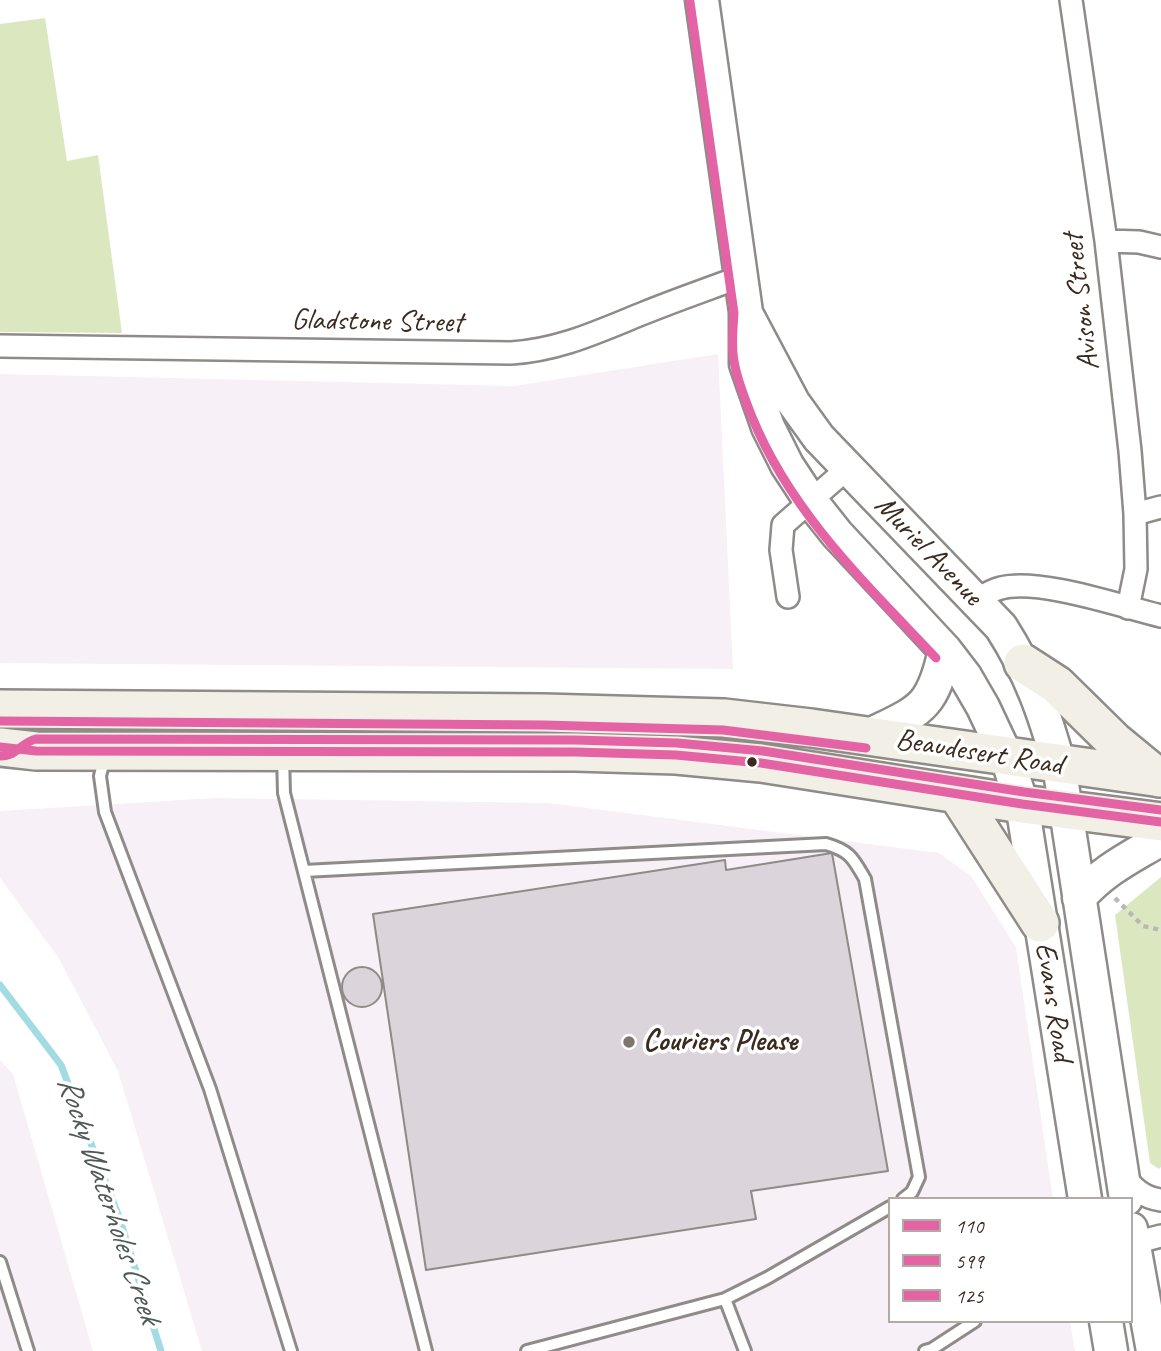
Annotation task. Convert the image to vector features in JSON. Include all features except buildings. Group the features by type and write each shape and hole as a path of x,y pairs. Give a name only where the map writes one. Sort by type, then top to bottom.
{"highway":[{"path":"1023,663 1057,685 1114,741 1160,778"},
{"name":"Beaudesert Road","path":"0,709 544,713 724,718 1160,778"},
{"name":"Beaudesert Road","path":"0,747 36,751 561,751 676,755 761,763 1022,804 1161,822"},
{"path":"0,768 15,768 36,751"},
{"path":"957,794 1040,923"}],"main road":[{"name":"Muriel Avenue","path":"702,0 746,312 746,364 768,427 787,465 837,534 946,650 983,707 1007,758 1022,804"},
{"name":"Muriel Avenue","path":"746,312 793,402 820,438 1001,627 1023,663 1045,714 1068,810"},
{"path":"868,736 914,713 925,703 935,690 946,650"},
{"name":"Evans Road","path":"1022,804 1085,1197"},
{"name":"Evans Road","path":"1068,810 1123,1185"},
{"path":"1079,898 1113,866 1161,839"},
{"path":"1139,1238 1153,1351"},
{"path":"1106,1323 1111,1351"}],"street":[{"name":"Avison Street","path":"1071,0 1106,241 1135,514 1136,569 1128,608"},
{"path":"1106,241 1139,242 1161,247"},
{"name":"Gladstone Street","path":"0,346 511,353 540,351 567,344 740,277"},
{"path":"788,597 780,533 783,525 848,468"},
{"path":"1135,514 1161,507"},
{"path":"976,600 1001,588 1021,585 1045,587 1161,616"},
{"path":"1123,1185 1161,1200"}],"lane":[{"path":"107,750 100,776 105,812 210,1089 291,1351"},
{"path":"283,750 284,793 426,1351"},
{"path":"304,871 826,844 842,849 852,856 865,879 919,1177 912,1192 906,1197"},
{"path":"527,1351 725,1299 888,1209"},
{"path":"0,1262 28,1351"},
{"path":"725,1299 745,1351"},
{"path":"925,1351 933,1349 972,1323"}],"path":[{"path":"1110,892 1143,926 1161,930"}],"shaded area":[{"path":"718,354 733,669 0,663 0,374 514,386"},
{"path":"215,798 548,803 939,853 971,876 1016,947 1053,1197 888,1197 888,1323 1070,1323 1075,1351 202,1351 118,1071 58,957 0,878 0,811"},
{"path":"0,1060 13,1074 93,1351 0,1351"}],"green space":[{"path":"45,18 67,161 98,155 122,333 0,332 0,24"},
{"path":"1161,877 1159,1169 1150,1163 1115,915"}],"waterway":[{"name":"Rocky Waterholes Creek","path":"0,985 61,1065 119,1217 161,1351"}],"transit line":[{"name":"599","path":"690,2 734,313 733,355 744,396 768,452 809,516 857,575 936,658"},
{"name":"599","path":"0,721 544,725 723,730 866,748"},
{"name":"125","path":"0,756 11,754 36,739 575,740 677,743 763,751 1024,792 1161,810"},
{"name":"110","path":"0,747 36,751 575,752 676,755 761,763 1022,804 1161,822"}],"place":[{"name":"Couriers Please","path":"629,1042"}]}
